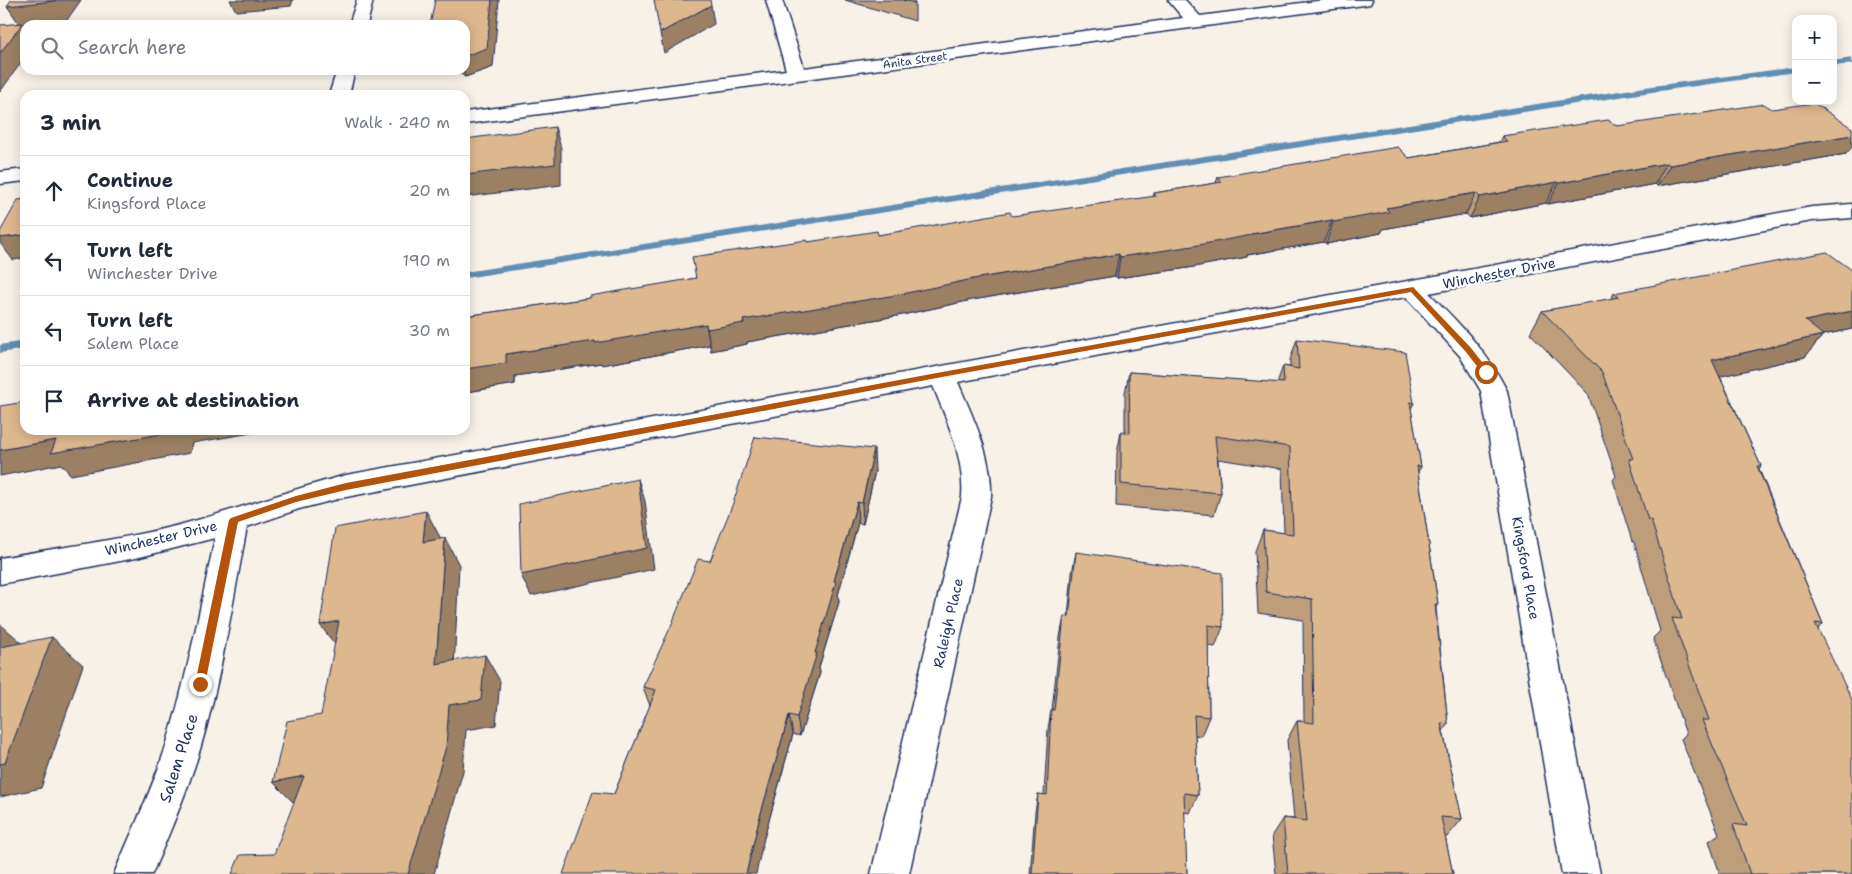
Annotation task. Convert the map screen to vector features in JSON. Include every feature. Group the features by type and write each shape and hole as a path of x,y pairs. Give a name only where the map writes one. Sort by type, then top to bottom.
{"street":[{"path":"359,20 365,0"},
{"path":"774,0 797,75"},
{"path":"1176,0 1196,22"},
{"name":"Anita Street","path":"470,117 1364,0"},
{"path":"340,90 345,75"},
{"path":"0,178 20,176"},
{"name":"Winchester Drive","path":"0,571 136,546 200,531 296,499 346,486 1413,290 1812,214 1852,211"},
{"name":"Kingsford Place","path":"1413,290 1486,372 1494,391 1581,874"},
{"name":"Raleigh Place","path":"890,874 974,514 977,492 975,469 967,439 942,375"},
{"name":"Salem Place","path":"133,874 161,811 183,747 200,684 234,520"}],"building":[{"path":"11,0 56,0 7,6"},
{"path":"435,0 492,0 487,48 470,54 470,20 431,20"},
{"path":"654,0 710,0 711,5 660,33"},
{"path":"20,23 20,27 0,53 0,25"},
{"path":"1764,104 1772,109 1800,105 1817,105 1852,128 1852,135 1670,165 1667,163 1480,197 1476,193 1386,208 1389,212 1251,234 1193,246 1120,257 1119,254 973,279 902,294 743,320 744,323 707,329 706,324 595,343 595,341 506,354 506,363 470,368 470,315 590,298 590,296 696,278 692,257 877,231 878,235 1010,212 1012,216 1156,196 1154,193 1222,182 1218,177 1398,147 1409,158 1507,141 1502,136 1608,120 1617,126"},
{"path":"555,127 555,164 470,174 470,138"},
{"path":"18,200 20,200 20,236 0,238 0,232"},
{"path":"1827,252 1852,270 1852,311 1805,321 1823,335 1712,360 1761,466 1757,466 1823,624 1815,623 1852,700 1852,874 1750,874 1733,824 1747,826 1702,720 1709,720 1672,618 1682,619 1651,520 1648,520 1629,459 1633,459 1602,372 1542,311 1619,297 1614,293"},
{"path":"1297,339 1405,352 1414,403 1410,402 1421,467 1417,466 1438,604 1435,604 1448,724 1441,723 1462,819 1441,817 1453,874 1288,874 1283,818 1307,821 1297,721 1314,723 1312,599 1266,592 1263,530 1293,534 1290,447 1215,436 1221,493 1121,484 1121,432 1130,433 1129,372 1284,383 1283,366 1299,369"},
{"path":"20,403 20,435 156,435 51,453 56,440 0,450 0,406"},
{"path":"755,437 874,449 862,503 857,502 834,581 836,582 815,653 817,653 797,717 789,715 759,820 746,874 563,874 593,792 614,794 656,690 643,687 671,626 698,559 710,561 733,503"},
{"path":"638,479 647,548 521,575 519,504"},
{"path":"426,511 423,542 445,538 436,664 485,655 481,700 449,705 446,747 408,874 232,874 240,855 274,854 304,776 273,782 287,721 321,715 339,621 320,625 335,528"},
{"path":"1076,552 1222,573 1223,627 1208,625 1209,717 1194,715 1198,795 1184,793 1187,874 1032,874 1038,794 1047,795 1051,710 1054,710 1064,616 1069,617"},
{"path":"52,637 5,763 0,764 0,647"}],"waterway":[{"path":"1837,63 1852,61"},
{"path":"470,274 1645,90 1792,70"},
{"path":"0,349 20,346"}],"route":[{"path":"200,684 234,520 296,499 346,486 1413,290 1486,372"}]}
